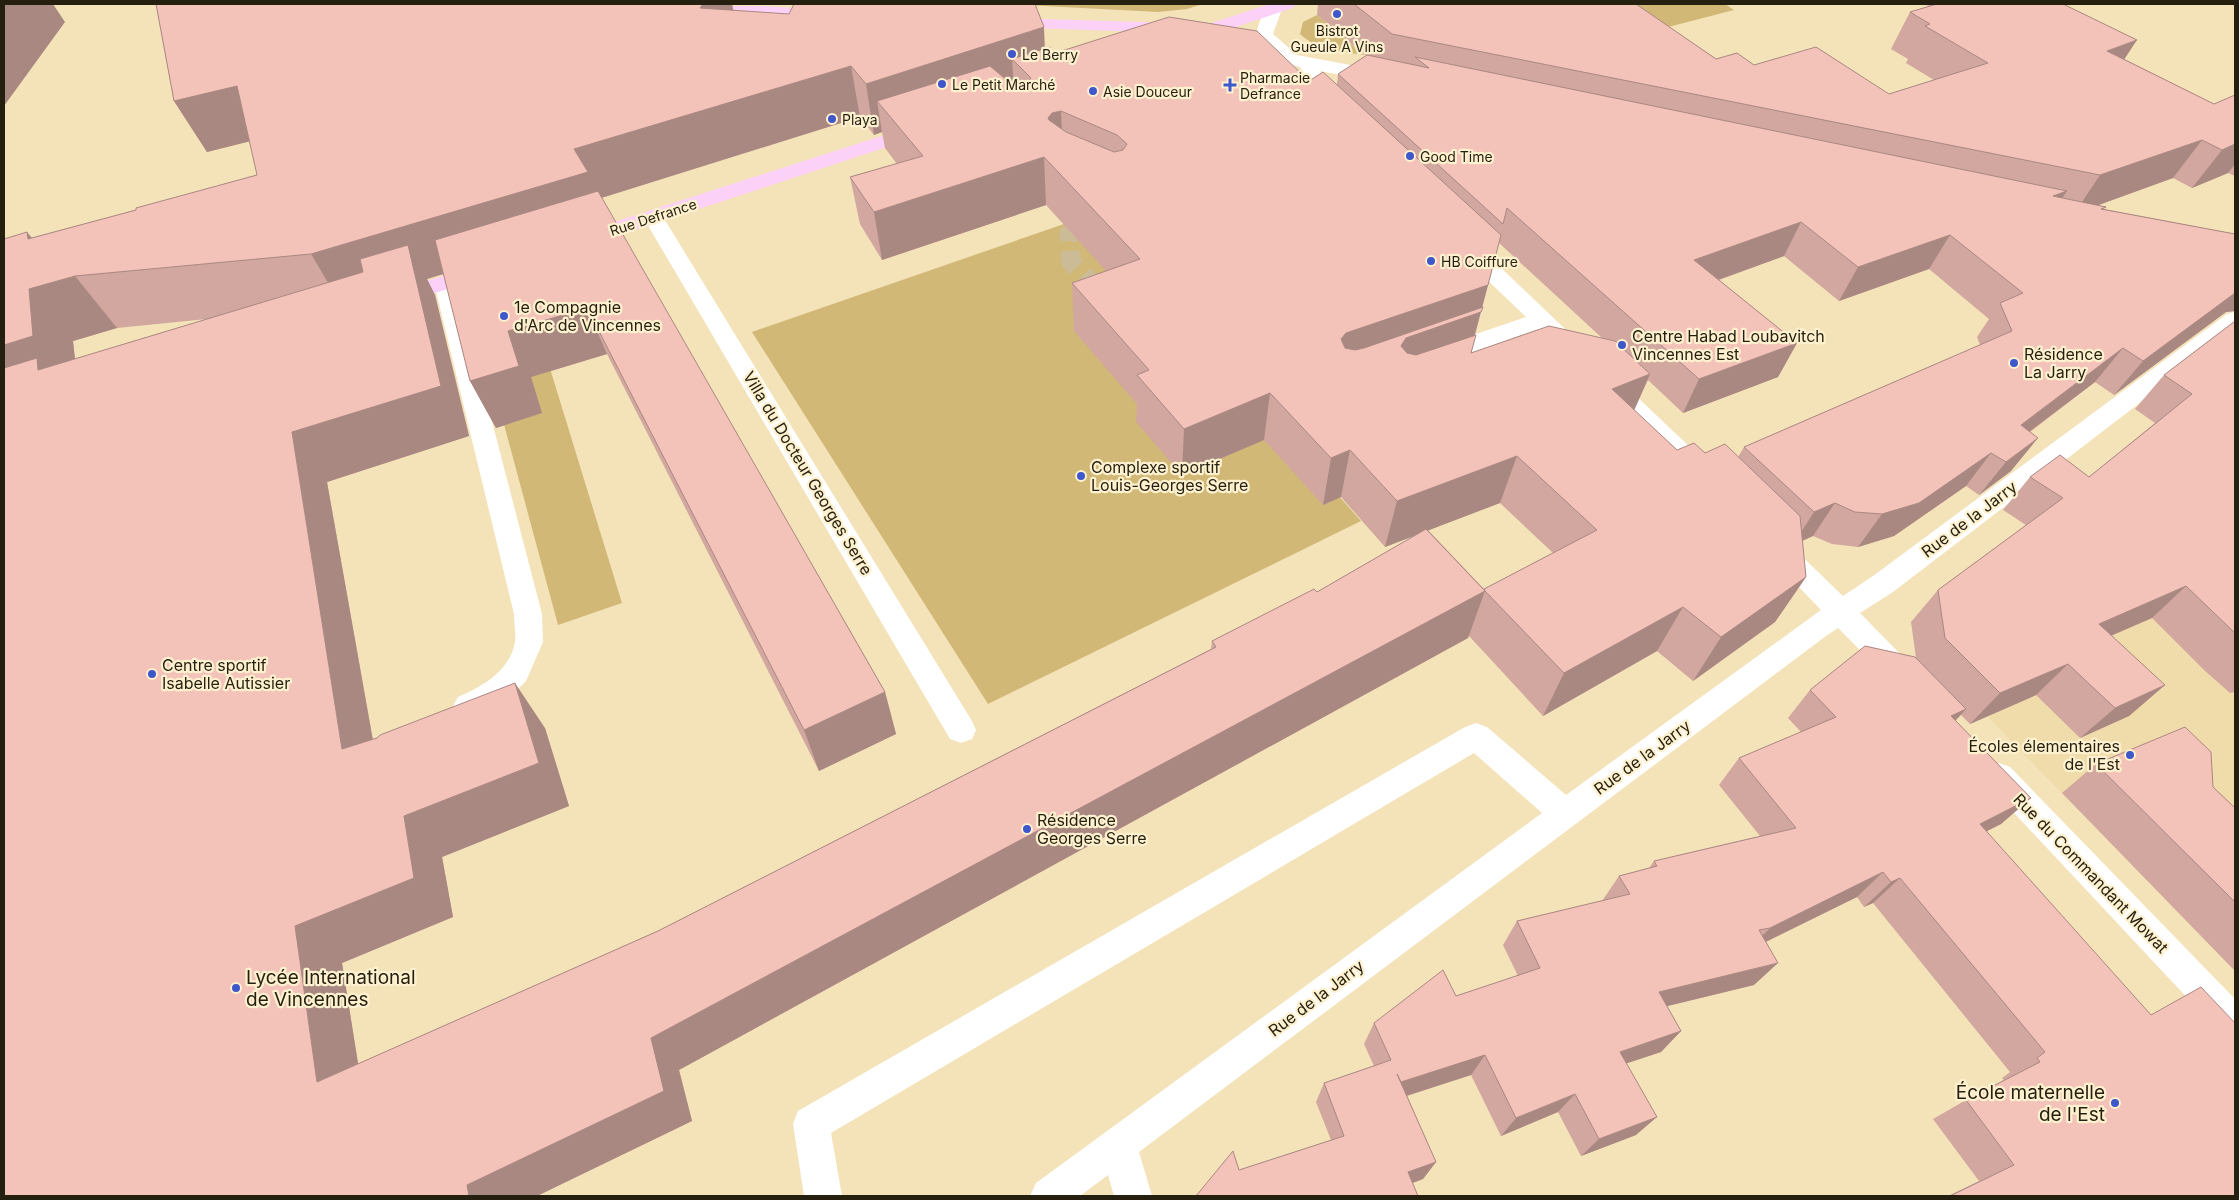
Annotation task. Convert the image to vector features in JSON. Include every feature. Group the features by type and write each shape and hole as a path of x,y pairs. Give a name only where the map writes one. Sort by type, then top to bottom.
{"main road":[{"path":"1166,45 1280,6"},
{"path":"693,10 764,8 843,16"},
{"path":"983,22 1213,28"},
{"name":"Rue Defrance","path":"569,244 938,123"},
{"path":"380,303 505,264"}],"street":[{"path":"1280,6 1264,35 1298,59 1319,86 1315,104 1336,124"},
{"path":"1213,28 1234,43 1273,56 1298,59 1398,80"},
{"name":"Villa du Docteur Georges Serre","path":"653,217 961,730"},
{"path":"1450,231 1717,489"},
{"path":"445,283 528,614 529,642 516,673 493,696 450,714"},
{"path":"1420,362 1542,319"},
{"name":"Rue de la Jarry","path":"1049,1196 1840,610 1883,584 2235,319"},
{"path":"1537,345 1561,337"},
{"path":"1760,531 1924,697"},
{"path":"823,1196 811,1124 1476,736 1564,814"},
{"name":"Rue du Commandant Mowat","path":"1978,754 2235,1024"},
{"path":"1118,1145 1133,1196"}],"shaded area":[{"path":"1009,4 1203,4 1187,9 1158,12"},
{"path":"1627,4 1725,4 1734,10 1641,34"},
{"path":"1317,15 1364,55 1322,47 1307,40 1300,34 1303,22"},
{"name":"Complexe sportif Louis-Georges Serre","path":"1064,224 1338,495 1361,521 988,704 752,332"},
{"path":"544,349 622,603 558,625 488,365"},
{"name":"Écoles élementaires de l'Est","path":"2235,563 2235,971 1987,716 2036,695 2080,738 2128,716 2066,655"}],"building":[{"path":"156,4 703,4 700,8 789,14 794,4 1035,4 1044,27 866,84 851,66 574,149 588,172 311,254 75,276 29,289 33,336 4,345 4,239 27,232 28,239 257,175 237,86 174,101"},
{"path":"1354,4 1636,4 1716,59 1737,53 1754,65 1816,47 1889,94 1988,63 1925,26 1930,24 1910,12 1937,4 2063,4 2137,40 2107,51 2214,104 2235,95 2235,144 2222,150 2202,140 2100,175 1392,34"},
{"path":"1169,17 1257,31 1309,81 1323,72 1501,235 1488,285 1346,333 1341,339 1345,348 1355,350 1364,348 1483,307 1481,312 1406,338 1401,346 1407,353 1416,355 1476,335 1471,353 1549,326 1615,341 1650,374 1612,389 1677,450 1694,443 1705,453 1725,444 1800,516 1806,577 1721,637 1683,607 1564,673 1484,589 1597,530 1517,456 1397,501 1350,450 1331,458 1270,393 1184,429 1137,375 1149,370 1072,283 1140,259 1044,157 874,212 850,177 923,156 877,101 990,66 1009,82 1020,86 1026,85 1031,78 1012,59 1050,47 1052,54","holes":["1061,111 1117,135 1127,144 1123,150 1114,152 1066,132 1048,118 1052,113"]},
{"path":"1367,55 1429,68 1415,57 2067,191 2053,196 2106,207 2101,209 2235,234 2235,293 2143,361 2123,348 2021,425 2038,438 2006,462 1991,453 1919,503 1882,514 1855,512 1835,503 1814,512 1744,447 2012,331 2000,303 2023,293 1950,235 1858,267 1801,222 1694,260 1797,343 1699,379 1507,208 1503,224 1338,74"},
{"path":"598,191 885,692 804,730 587,308 508,331 519,366 470,381 435,240"},
{"path":"408,245 441,386 292,432 342,749 377,738 380,735 515,683 539,763 404,816 414,878 295,926 317,1082 658,931 1216,647 1212,641 1314,589 1317,592 1426,529 1485,591 651,1038 664,1091 467,1185 469,1196 4,1196 4,368 37,358 38,370 363,272 360,259"},
{"path":"2235,321 2235,633 2186,586 2099,624 2165,685 2115,708 2068,664 2000,693 1945,638 1938,590 2063,498 2030,477 2060,455 2089,477 2192,394 2164,375"},
{"path":"1865,646 1915,657 1966,709 1951,716 2031,798 1980,824 2151,1015 2201,987 2235,1023 2235,1196 1950,1196 2014,1165 1966,1100 2040,1062 2037,1058 2045,1052 1900,878 1891,882 1883,872 1770,928 1759,930 1778,963 1659,992 1681,1031 1620,1052 1657,1117 1599,1139 1575,1094 1516,1118 1485,1055 1401,1082 1397,1074 1436,1162 1408,1172 1418,1196 1196,1196 1233,1151 1239,1170 1344,1136 1324,1083 1391,1060 1374,1023 1443,970 1456,996 1540,968 1517,921 1630,894 1619,876 1657,866 1654,861 1796,828 1739,758 1836,717 1810,690"},
{"path":"2185,727 2211,752 2213,787 2235,808 2235,902 2096,764"}],"tunnel":[{"path":"1106,218 1103,222 1069,234 1071,262 1110,302"},
{"path":"1110,302 1113,305"}],"place":[{"name":"Bistrot Gueule A Vins","path":"1337,14"},
{"name":"Le Berry","path":"1012,54"},
{"name":"Le Petit Marché","path":"942,84"},
{"name":"Pharmacie Defrance","path":"1230,85"},
{"name":"Asie Douceur","path":"1093,91"},
{"name":"Playa","path":"832,119"},
{"name":"Good Time","path":"1410,156"},
{"name":"HB Coiffure","path":"1431,261"},
{"name":"1e Compagnie d'Arc de Vincennes","path":"504,316"},
{"name":"Centre Habad Loubavitch Vincennes Est","path":"1622,345"},
{"name":"Résidence La Jarry","path":"2014,363"},
{"name":"Complexe sportif Louis-Georges Serre","path":"1081,476"},
{"name":"Centre sportif Isabelle Autissier","path":"152,674"},
{"name":"Écoles élementaires de l'Est","path":"2130,755"},
{"name":"Résidence Georges Serre","path":"1027,829"},
{"name":"Lycée International de Vincennes","path":"236,988"},
{"name":"École maternelle de l'Est","path":"2115,1103"}]}
